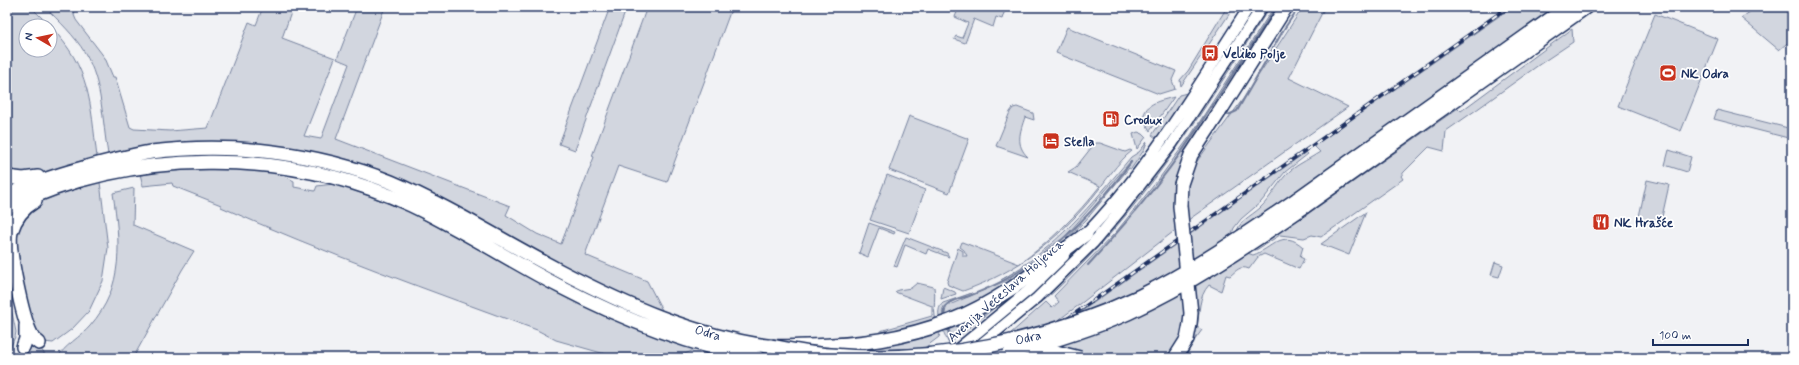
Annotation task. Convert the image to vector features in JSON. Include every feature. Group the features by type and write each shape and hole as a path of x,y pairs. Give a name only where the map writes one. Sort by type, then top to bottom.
{"highway":[{"path":"1174,358 1187,339 1191,319 1180,206 1181,184 1191,155 1286,7"},
{"path":"1300,203 1567,7"},
{"path":"1300,203 1586,7"},
{"name":"Odra","path":"60,180 125,157 152,152 205,148 255,150 319,160 388,181 428,199 560,271 636,308 708,332 771,346 832,356 904,356 982,347 1043,333 1094,316 1154,289 1300,203"},
{"name":"Odra","path":"60,180 87,178 124,171 186,163 245,164 283,168 323,175 367,188 410,205 560,287 630,320 696,344 758,358"},
{"path":"7,177 23,180 60,180"},
{"path":"7,196 20,189 60,180"},
{"path":"7,208 60,180"},
{"path":"39,343 31,334 25,320 10,262 11,234 17,218 23,210 60,180"},
{"name":"Odra","path":"987,358 1048,343 1127,314 1202,274 1300,203"},
{"path":"771,346 847,345 870,342 916,332 950,321 981,307 1004,294 1086,234"},
{"path":"23,347 26,335 25,320"},
{"path":"1010,353 1056,352 1080,358"}],"main road":[{"name":"Avenija Većeslava Holjevca","path":"946,358 1029,290 1086,234 1112,204 1156,149 1249,7"},
{"name":"Avenija Većeslava Holjevca","path":"964,358 1037,298 1093,243 1172,144 1262,7"}],"shaded area":[{"path":"7,7 31,7 42,18 18,18 18,58 58,58 58,35 64,42 74,57 86,87 90,103 97,157 39,174 7,175"},
{"path":"45,7 76,7 74,15 76,20 105,58 113,77 115,77 130,127 134,129 170,131 208,128 249,22 256,25 263,7 293,7 282,38 335,58 304,136 321,139 349,64 337,59 357,7 385,7 336,139 510,206 506,215 537,234 561,244 594,157 592,156 647,7 732,7 667,182 618,166 585,255 647,281 663,312 636,302 342,160 133,149 108,154 99,89 91,65 85,53 76,41 58,21 58,18 56,18"},
{"path":"610,7 627,7 575,150 559,144"},
{"path":"959,7 1006,7 1002,19 996,17 993,27 974,19 965,43 954,39 956,36 962,38 968,23 955,17"},
{"path":"1227,7 1234,7 1181,86 1180,80 1188,71"},
{"path":"1267,7 1270,7 1206,106 1138,201 1086,260 1055,291 1035,307 1043,297 1078,263"},
{"path":"1274,7 1281,7 1186,155 1195,164 1243,99 1303,7 1325,7 1289,78 1348,107 1191,218 1079,305 1006,358 977,358 1010,334 1046,302 1052,308 1059,302 1054,296 1116,232 1158,180 1191,135"},
{"path":"1512,7 1555,7 1278,204 1291,224 1309,213 1458,108 1461,111 1572,29 1573,42 1446,131 1444,151 1429,147 1404,172 1401,176 1403,179 1321,237 1312,235 1304,238 1280,235 1256,250 1249,250 1236,235 1239,226 1264,204 1291,170 1320,152 1314,146"},
{"path":"1757,7 1785,7 1792,17 1792,39 1779,50 1741,18"},
{"name":"NK Odra","path":"1655,14 1718,39 1681,131 1618,106"},
{"path":"1067,27 1176,71 1172,80 1175,89 1159,94 1056,53"},
{"path":"1187,93 1170,121 1156,138 1152,135 1179,95"},
{"path":"1174,97 1150,131 1143,118 1147,109 1154,103"},
{"path":"1017,107 1033,113 1034,120 1025,117 1020,138 1021,148 1028,157 996,146 1010,112 1013,108"},
{"path":"1717,110 1792,129 1792,139 1714,119"},
{"path":"909,116 969,139 949,193 889,170"},
{"path":"1138,132 1146,137 1137,149 1133,134"},
{"path":"1147,142 1144,150 1131,169 1129,168 1086,220 1051,254 1031,282 1000,306 998,305 949,344 941,326 939,316 940,306 943,303 972,293 947,303 942,311 950,338 948,340 949,342 987,312 986,310 952,337 945,318 947,306 1012,278 1065,240 1111,189 1132,162 1131,161 1064,238 1032,262 1001,280 1039,254 1056,240 1087,209 1131,157 1139,152"},
{"path":"1095,143 1100,143 1125,152 1130,150 1132,151 1122,160 1092,198 1064,228 1034,254 1020,263 1042,247 1062,228 1100,186 1068,172 1076,167"},
{"path":"1669,150 1691,157 1687,172 1665,165"},
{"path":"1306,152 1308,154 1285,172 1261,202 1241,219 1234,228 1231,236 1242,251 1253,255 1283,240 1289,239 1296,242 1303,247 1300,257 1304,259 1299,269 1264,254 1258,257 1249,269 1241,268 1230,276 1226,275 1221,291 1209,285 1205,290 1200,305 1197,327 1202,330 1185,358 1042,358 1034,345"},
{"path":"217,168 279,173 294,181 294,187 315,191 317,186 334,184 356,191 408,211 555,291 608,317 697,349 682,355 619,358 556,340 537,330 299,240 221,207 221,205 173,186 172,183 143,186 140,174 177,169"},
{"path":"887,175 925,190 909,233 870,220"},
{"path":"1647,180 1669,185 1660,226 1638,221"},
{"path":"100,182 108,248 103,281 89,311 72,329 53,343 44,342 32,329 16,257 16,227 38,203 69,191"},
{"path":"134,188 133,225 194,251 133,358 58,358 68,346 90,326 101,311 109,295 115,279 118,246 113,193"},
{"path":"1366,212 1349,255 1321,244"},
{"path":"869,223 895,232 894,234 879,228 868,257 859,253"},
{"path":"906,237 947,253 949,257 928,249 926,254 905,245 897,267 894,266"},
{"path":"962,242 1019,264 983,283 963,291 948,285 947,282 958,248 963,251 963,256 967,256 964,250 960,247"},
{"path":"1495,262 1503,265 1499,277 1491,275"},
{"path":"917,283 934,287 934,312 940,334 939,337 911,358 914,349 875,350 880,331 932,316 932,306 895,292 898,290 911,288"},
{"path":"943,287 955,292 956,294 941,299"},
{"path":"7,289 16,332 7,355"},
{"path":"32,347 41,349 47,358 21,358 25,350"}],"waterway":[{"path":"1212,106 1276,7"},
{"path":"1223,113 1228,115 1237,111 1284,29 1299,7"},
{"path":"1088,265 1153,190 1183,150 1210,108 1212,106 1216,108"},
{"path":"944,319 944,310 949,303 969,296 1008,278 1047,252 1063,239 1092,210 1131,162"},
{"path":"949,341 986,311"},
{"path":"947,327 951,339"}],"railway":[{"path":"1012,358 1508,7"}],"place":[{"name":"Veliko Polje","path":"1210,53"},
{"name":"NK Odra","path":"1668,73"},
{"name":"Crodux","path":"1111,119"},
{"name":"Stella","path":"1051,141"},
{"name":"NK Hrašće","path":"1601,222"}]}
